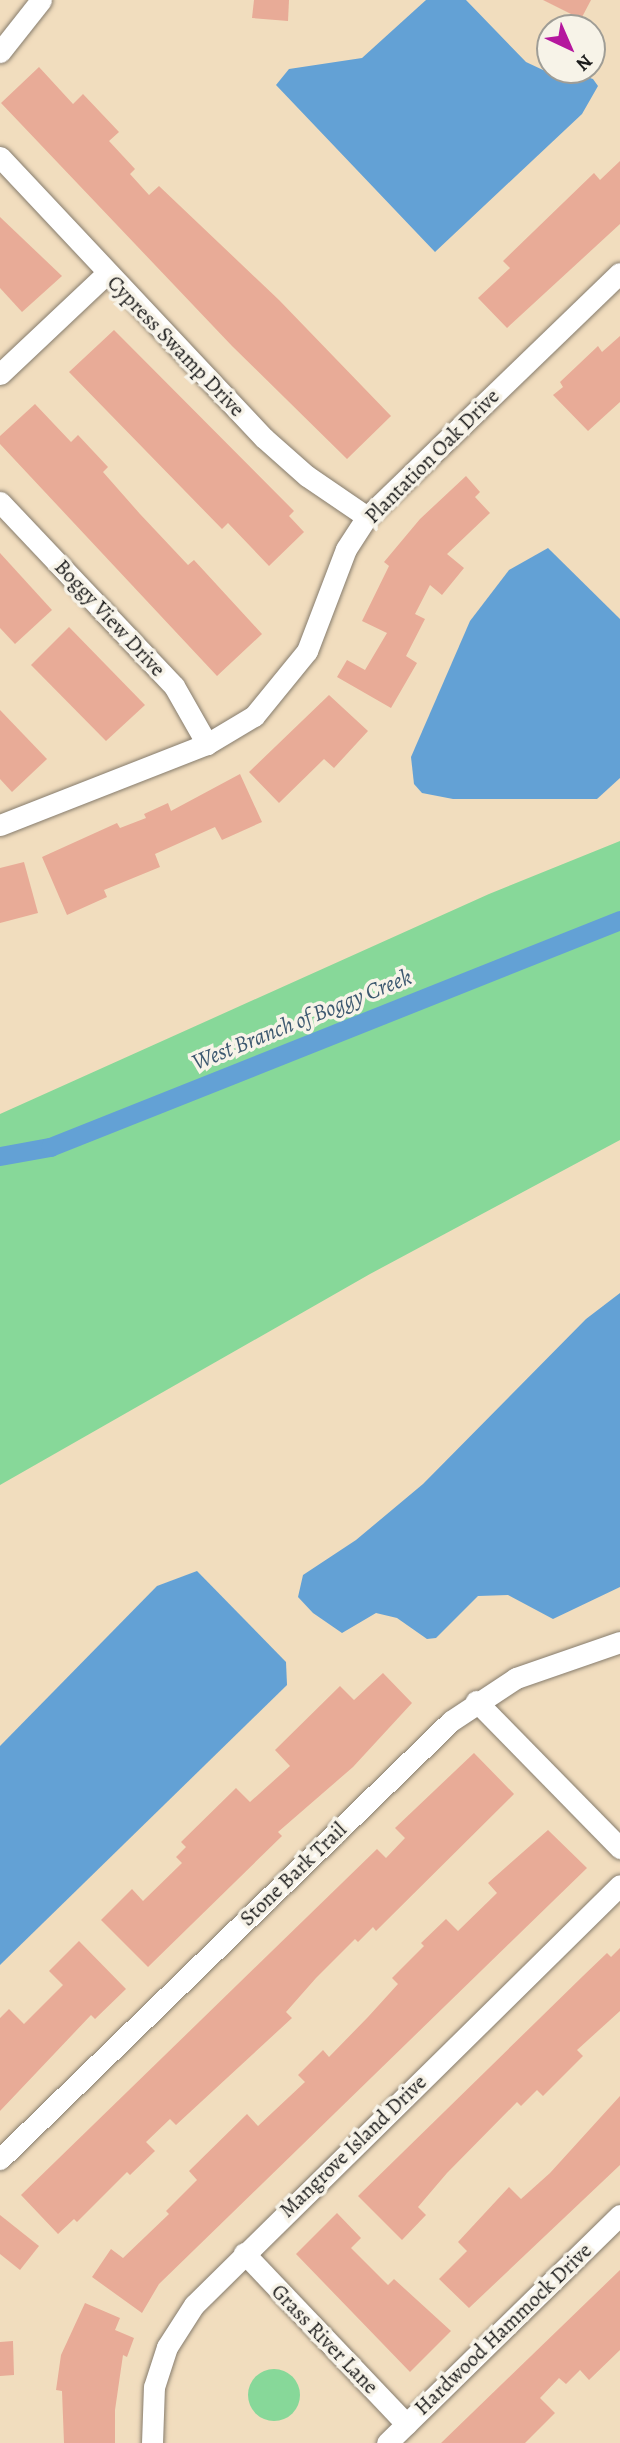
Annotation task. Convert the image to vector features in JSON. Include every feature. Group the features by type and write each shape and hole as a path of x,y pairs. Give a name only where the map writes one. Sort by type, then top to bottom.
{"street":[{"path":"0,52 41,0"},
{"name":"Cypress Swamp Drive","path":"0,157 264,438 307,476 367,517"},
{"path":"0,374 107,273"},
{"name":"Plantation Oak Drive","path":"0,825 206,744 254,716 290,677 307,651 346,550 367,517 616,286"},
{"name":"Boggy View Drive","path":"0,502 174,686 206,744"},
{"name":"Stone Bark Trail","path":"0,2159 477,1700 516,1678 620,1642"},
{"path":"477,1700 620,1848"},
{"name":"Mangrove Island Drive","path":"152,2443 154,2387 167,2347 194,2305 620,1885"},
{"name":"Hardwood Hammock Drive","path":"387,2443 620,2216"},
{"name":"Grass River Lane","path":"244,2253 406,2424"}],"green space":[{"path":"620,841 620,1140 370,1274 0,1485 0,1114 489,894"},
{"path":"274,2369 284,2371 292,2377 298,2385 298,2405 292,2413 284,2419 274,2421 264,2419 256,2413 250,2405 248,2395 250,2385 256,2377 264,2371"}],"water":[{"path":"426,0 466,0 526,62 536,67 536,84 598,86 582,114 435,252 276,85 289,69 362,58"},
{"path":"548,548 620,619 620,778 597,799 453,799 422,793 414,784 411,757 470,621 509,570"},
{"path":"620,1293 620,1587 553,1619 508,1595 478,1596 436,1638 427,1639 397,1618 376,1613 342,1633 313,1613 298,1597 303,1575 356,1540 423,1484 586,1319"},
{"path":"197,1571 286,1662 287,1685 0,1965 0,1746 157,1586"}],"building":[{"path":"254,0 289,0 288,21 252,18"},
{"path":"543,0 591,0 584,14 571,14"},
{"path":"39,67 73,104 83,94 119,132 109,141 135,169 130,174 149,195 159,186 279,300 391,416 347,459 232,346 1,103"},
{"path":"620,161 620,224 507,328 478,298 510,268 503,261 594,173 600,180"},
{"path":"0,217 62,276 22,312 0,288"},
{"path":"114,330 294,511 289,516 304,532 269,566 228,523 222,529 69,372"},
{"path":"620,336 620,402 588,431 553,395 563,387 560,382 598,346 602,352"},
{"path":"35,404 71,442 78,435 108,467 103,472 140,514 188,565 194,560 262,634 217,676 0,444 0,436"},
{"path":"466,476 480,492 475,497 490,513 447,554 464,568 442,595 430,585 415,614 425,619 406,656 417,663 391,708 337,677 347,660 365,670 387,633 362,621 389,566 384,562 420,519"},
{"path":"0,553 52,610 15,644 0,628"},
{"path":"69,627 145,705 106,741 31,665"},
{"path":"329,695 368,731 334,768 324,759 279,803 249,772"},
{"path":"0,710 47,759 12,792 0,779"},
{"path":"240,774 262,822 222,840 215,827 155,854 160,867 104,890 107,897 67,915 42,857 117,823 120,828 146,818 144,814 168,803 171,811"},
{"path":"24,862 38,913 0,923 0,868"},
{"path":"383,1673 412,1703 353,1767 278,1832 282,1836 148,1967 101,1920 132,1889 143,1901 182,1863 176,1857 186,1847 181,1842 236,1788 250,1802 290,1766 275,1750 340,1686 354,1700"},
{"path":"474,1753 514,1794 376,1931 373,1927 358,1942 355,1939 316,1978 286,2012 292,2018 176,2125 170,2119 146,2142 155,2151 130,2175 127,2172 77,2222 74,2219 58,2234 21,2195 377,1849 386,1858 405,1838 395,1828"},
{"path":"548,1830 587,1868 159,2284 142,2313 92,2277 111,2249 123,2258 169,2214 166,2211 197,2180 189,2171 247,2114 258,2126 305,2082 298,2075 323,2050 329,2057 368,2017 398,1984 392,1978 424,1946 421,1943 446,1919 458,1931 497,1893 488,1883"},
{"path":"79,1941 126,1989 95,2019 91,2015 0,2111 0,2018 9,2009 24,2024 63,1985 49,1971"},
{"path":"620,1948 620,2011 577,2050 583,2056 543,2096 537,2090 521,2106 517,2102 447,2173 418,2207 426,2215 402,2240 358,2196 607,1953 611,1957"},
{"path":"620,2096 620,2165 469,2308 439,2279 467,2251 458,2242 509,2187 521,2199 550,2173"},
{"path":"337,2213 361,2238 351,2248 388,2285 394,2279 451,2331 410,2372 296,2254"},
{"path":"0,2215 39,2246 20,2270 0,2254"},
{"path":"620,2270 620,2350 589,2380 580,2370 566,2384 559,2378 540,2398 555,2413 525,2443 441,2443"},
{"path":"85,2303 120,2318 115,2330 134,2338 127,2357 123,2355 115,2410 115,2443 64,2443 62,2391 56,2390 61,2355"},
{"path":"13,2341 14,2375 0,2376 0,2342"}],"waterway":[{"name":"West Branch of Boggy Creek","path":"0,1156 50,1147 620,920"}]}
